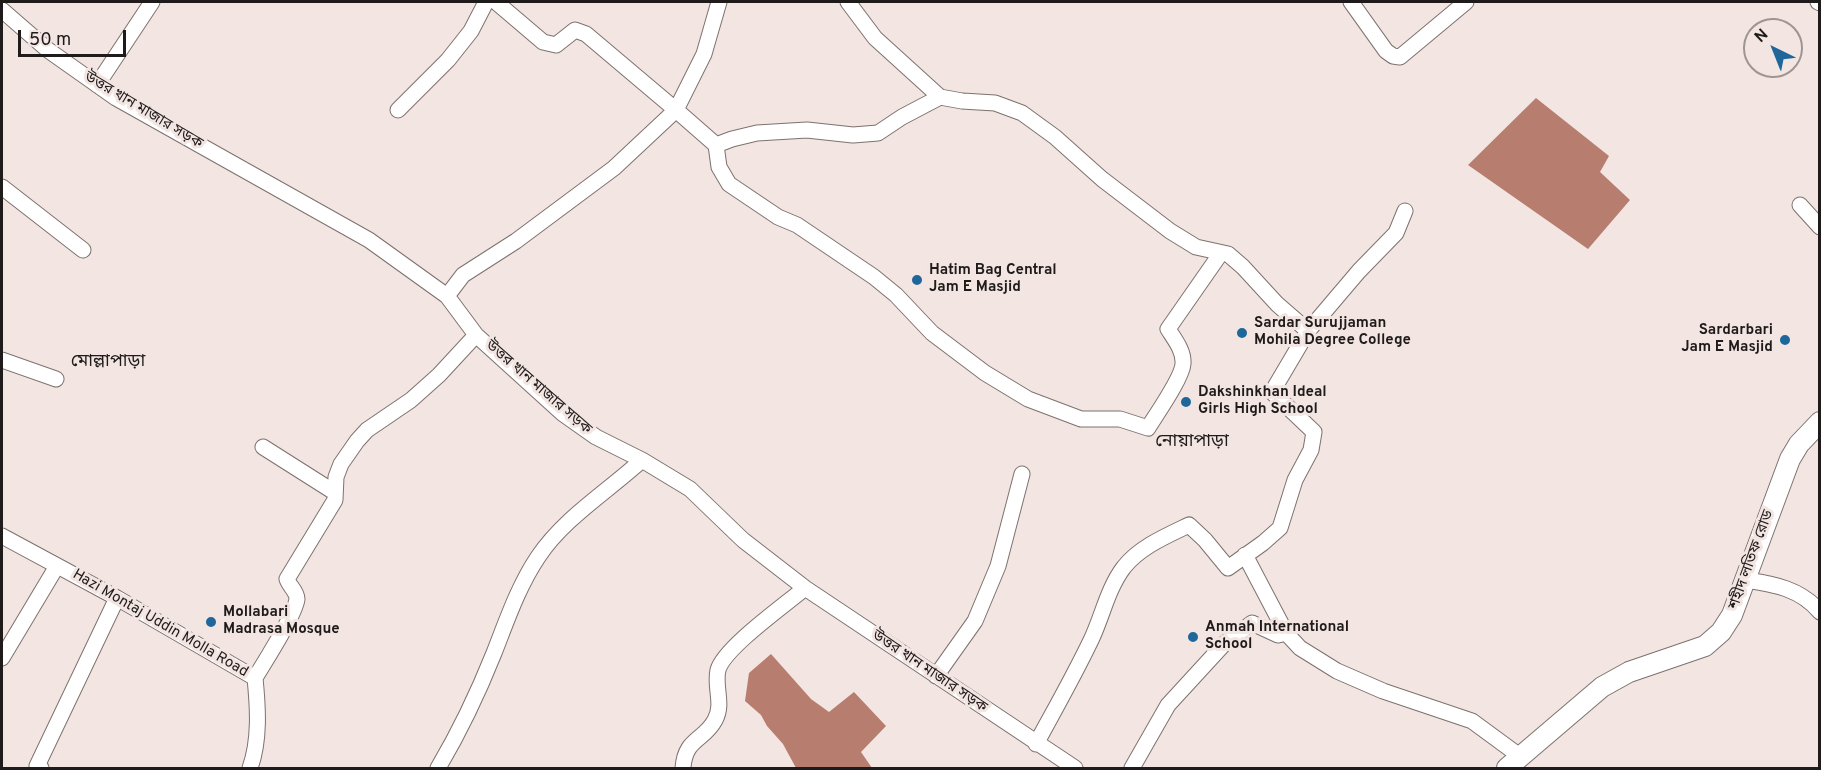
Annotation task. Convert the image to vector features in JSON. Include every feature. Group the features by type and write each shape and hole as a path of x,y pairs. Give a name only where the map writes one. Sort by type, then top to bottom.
{"street":[{"path":"97,85 152,2"},
{"path":"398,110 448,60 471,31 486,2"},
{"path":"496,2 543,42 556,45 575,30 586,34 716,145 719,167 729,184 778,217 797,225 874,277 896,295 932,333 985,373 1028,399 1081,419 1120,419 1148,428 1167,400 1183,365 1179,346 1168,329 1221,253"},
{"path":"447,296 463,275 516,241 614,168 676,110 704,54 719,2"},
{"path":"848,2 875,38 940,98"},
{"path":"1351,2 1386,51 1393,56 1400,57 1466,2"},
{"name":"উত্তর খান মাজার সড়ক","path":"3,13 48,50 116,98 369,240 447,296 476,335 562,413 596,437 642,460 690,489 743,540 805,588 1075,768"},
{"path":"716,145 757,134 807,130 853,135 878,133 902,117 940,98 995,103 1022,113 1055,137 1102,179 1196,248 1228,254 1277,304 1308,331"},
{"path":"2,187 83,250"},
{"path":"1800,205 1820,227"},
{"path":"1036,744 1092,637 1110,590 1125,566 1146,547 1189,525 1228,568 1280,528 1295,480 1311,450 1314,432 1272,392 1308,331 1359,271 1396,233 1405,211"},
{"name":"Hazi Montaj Uddin Molla Road","path":"2,537 117,598 255,678 287,623 297,599 286,579 335,500 336,477 341,464 368,430 411,399 439,375 476,335"},
{"path":"2,360 56,379"},
{"name":"শহীদ লতিফ রোড","path":"1514,763 1602,687 1629,672 1705,646 1721,632 1732,615 1746,580 1790,459 1820,422"},
{"path":"263,447 334,492"},
{"path":"438,768 456,738 478,691 518,589 539,555 569,521 642,460"},
{"path":"936,676 975,621 998,566 1022,474"},
{"path":"1245,555 1286,633 1300,648 1337,671 1383,691 1472,721 1514,763"},
{"path":"2,658 57,566"},
{"path":"1746,580 1779,585 1813,604 1820,612"},
{"path":"683,768 684,756 691,744 714,722 718,711 720,698 717,673 722,660 805,588"},
{"path":"38,768 117,598"},
{"path":"1132,768 1168,705 1224,644 1252,623 1278,635 1286,633"},
{"path":"250,768 258,714 255,678"}],"shaded area":[{"path":"1536,98 1609,156 1600,172 1630,200 1588,249 1468,165"},
{"path":"771,654 811,699 829,712 854,692 886,726 861,752 872,768 796,768 783,744 767,726 761,715 745,701 749,673"}],"place":[{"name":"Hatim Bag Central Jam E Masjid","path":"917,280"},
{"name":"Sardar Surujjaman Mohila Degree College","path":"1242,333"},
{"name":"Sardarbari Jam E Masjid","path":"1785,340"},
{"name":"Dakshinkhan Ideal Girls High School","path":"1186,402"},
{"name":"Mollabari Madrasa Mosque","path":"211,622"},
{"name":"Anmah International School","path":"1193,637"}],"district":[{"name":"মোল্লাপাড়া","path":"108,362"},
{"name":"নোয়াপাড়া","path":"1192,442"}]}
